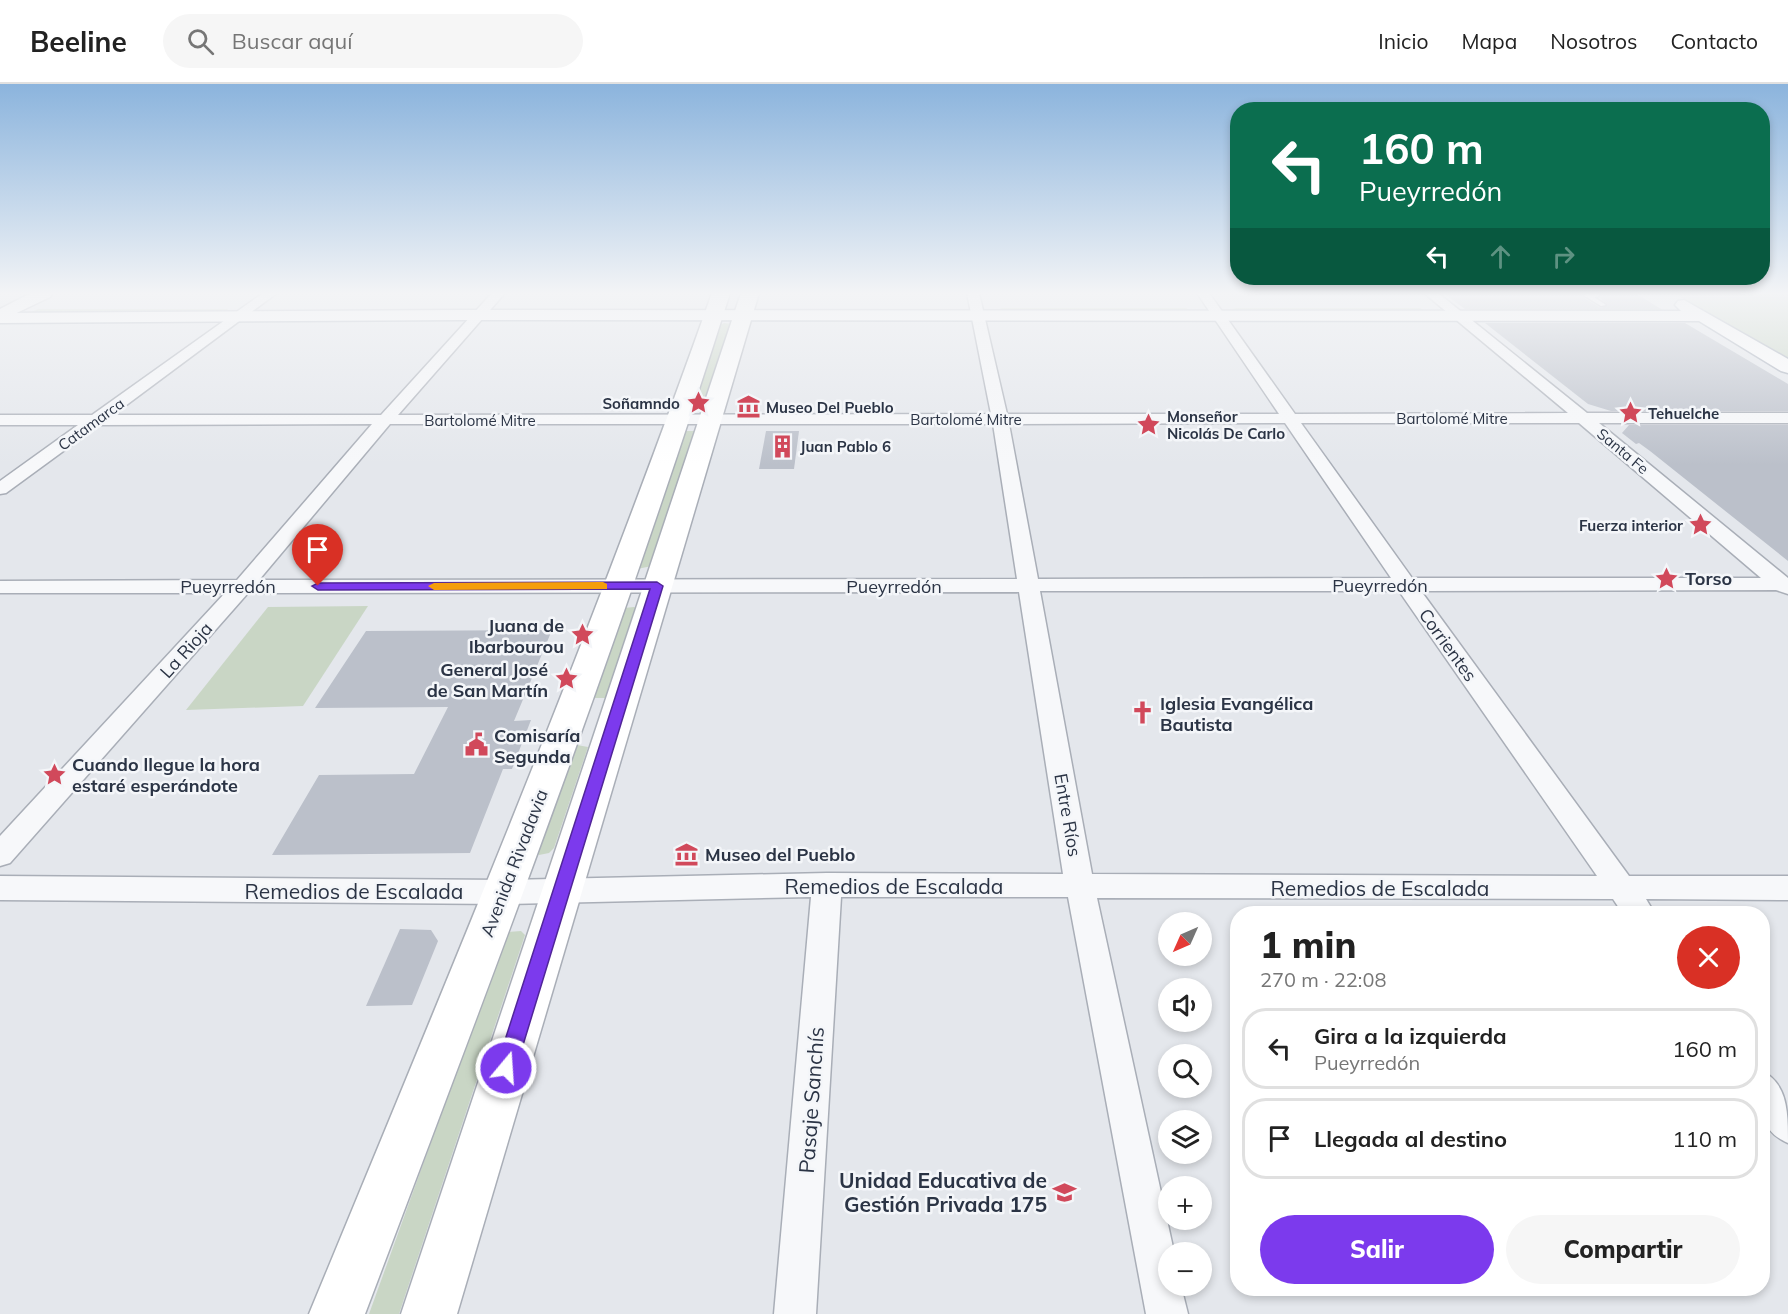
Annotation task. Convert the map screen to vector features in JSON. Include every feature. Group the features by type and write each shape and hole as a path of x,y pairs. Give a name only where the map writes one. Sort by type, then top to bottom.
{"main road":[{"name":"Avenida Rivadavia","path":"429,1314 614,721 638,586 678,420 702,350"},
{"name":"Avenida Rivadavia","path":"337,1314 504,892 567,720 638,586 711,420 733,350"},
{"path":"1760,350 1788,367"},
{"path":"567,720 614,721"}],"street":[{"name":"Catamarca","path":"0,489 191,350"},
{"name":"La Rioja","path":"0,855 243,586 447,350"},
{"name":"Entre Ríos","path":"985,350 999,419 1080,886 1167,1314"},
{"name":"Corrientes","path":"1242,350 1635,906"},
{"name":"Santa Fe","path":"1500,350 1786,586"},
{"name":"Bartolomé Mitre","path":"0,420 1788,418"},
{"name":"Pueyrredón","path":"0,587 1786,586"},
{"name":"Remedios de Escalada","path":"0,888 504,892 827,885 1788,888"},
{"name":"Pasaje Sanchís","path":"795,1314 827,885"},
{"path":"1770,1100 1788,1125"}],"green space":[{"path":"711,350 723,350 704,407 690,407"},
{"path":"1773,350 1788,350 1788,359"},
{"path":"696,431 652,566 637,569 682,433"},
{"path":"368,606 303,706 186,710 268,607"},
{"path":"624,608 637,609 606,698 587,698"},
{"path":"577,745 588,747 554,848 549,853 539,855 535,850 572,747"},
{"path":"521,931 525,935 399,1314 369,1314 505,937 508,932"}],"building":[{"path":"1520,350 1731,350 1788,384 1788,411 1611,411 1588,404"},
{"path":"1629,425 1788,425 1788,561 1650,451 1622,433"},
{"name":"Juan Pablo 6","path":"766,431 799,431 794,469 759,469"},
{"path":"552,630 514,721 531,720 512,769 503,769 470,853 272,855 319,775 414,774 448,707 315,708 366,631"},
{"path":"400,929 431,930 438,941 412,1005 366,1006"}],"slow traffic":[{"path":"434,586 603,586"}],"place":[{"name":"Soñamndo","path":"698,403"},
{"name":"Museo Del Pueblo","path":"748,407"},
{"name":"Tehuelche","path":"1630,413"},
{"name":"Monseñor Nicolás De Carlo","path":"1149,425"},
{"name":"Juan Pablo 6","path":"782,446"},
{"name":"Fuerza interior","path":"1701,525"},
{"name":"Torso","path":"1667,578"},
{"name":"Juana de Ibarbourou","path":"582,635"},
{"name":"General José de San Martín","path":"566,679"},
{"name":"Iglesia Evangélica Bautista","path":"1142,713"},
{"name":"Comisaría Segunda","path":"476,745"},
{"name":"Cuando llegue la hora estaré esperándote","path":"54,774"},
{"name":"Museo del Pueblo","path":"687,854"},
{"name":"Unidad Educativa de Gestión Privada 175","path":"1065,1192"}],"route":[{"path":"318,586 657,586 506,1068"}]}
